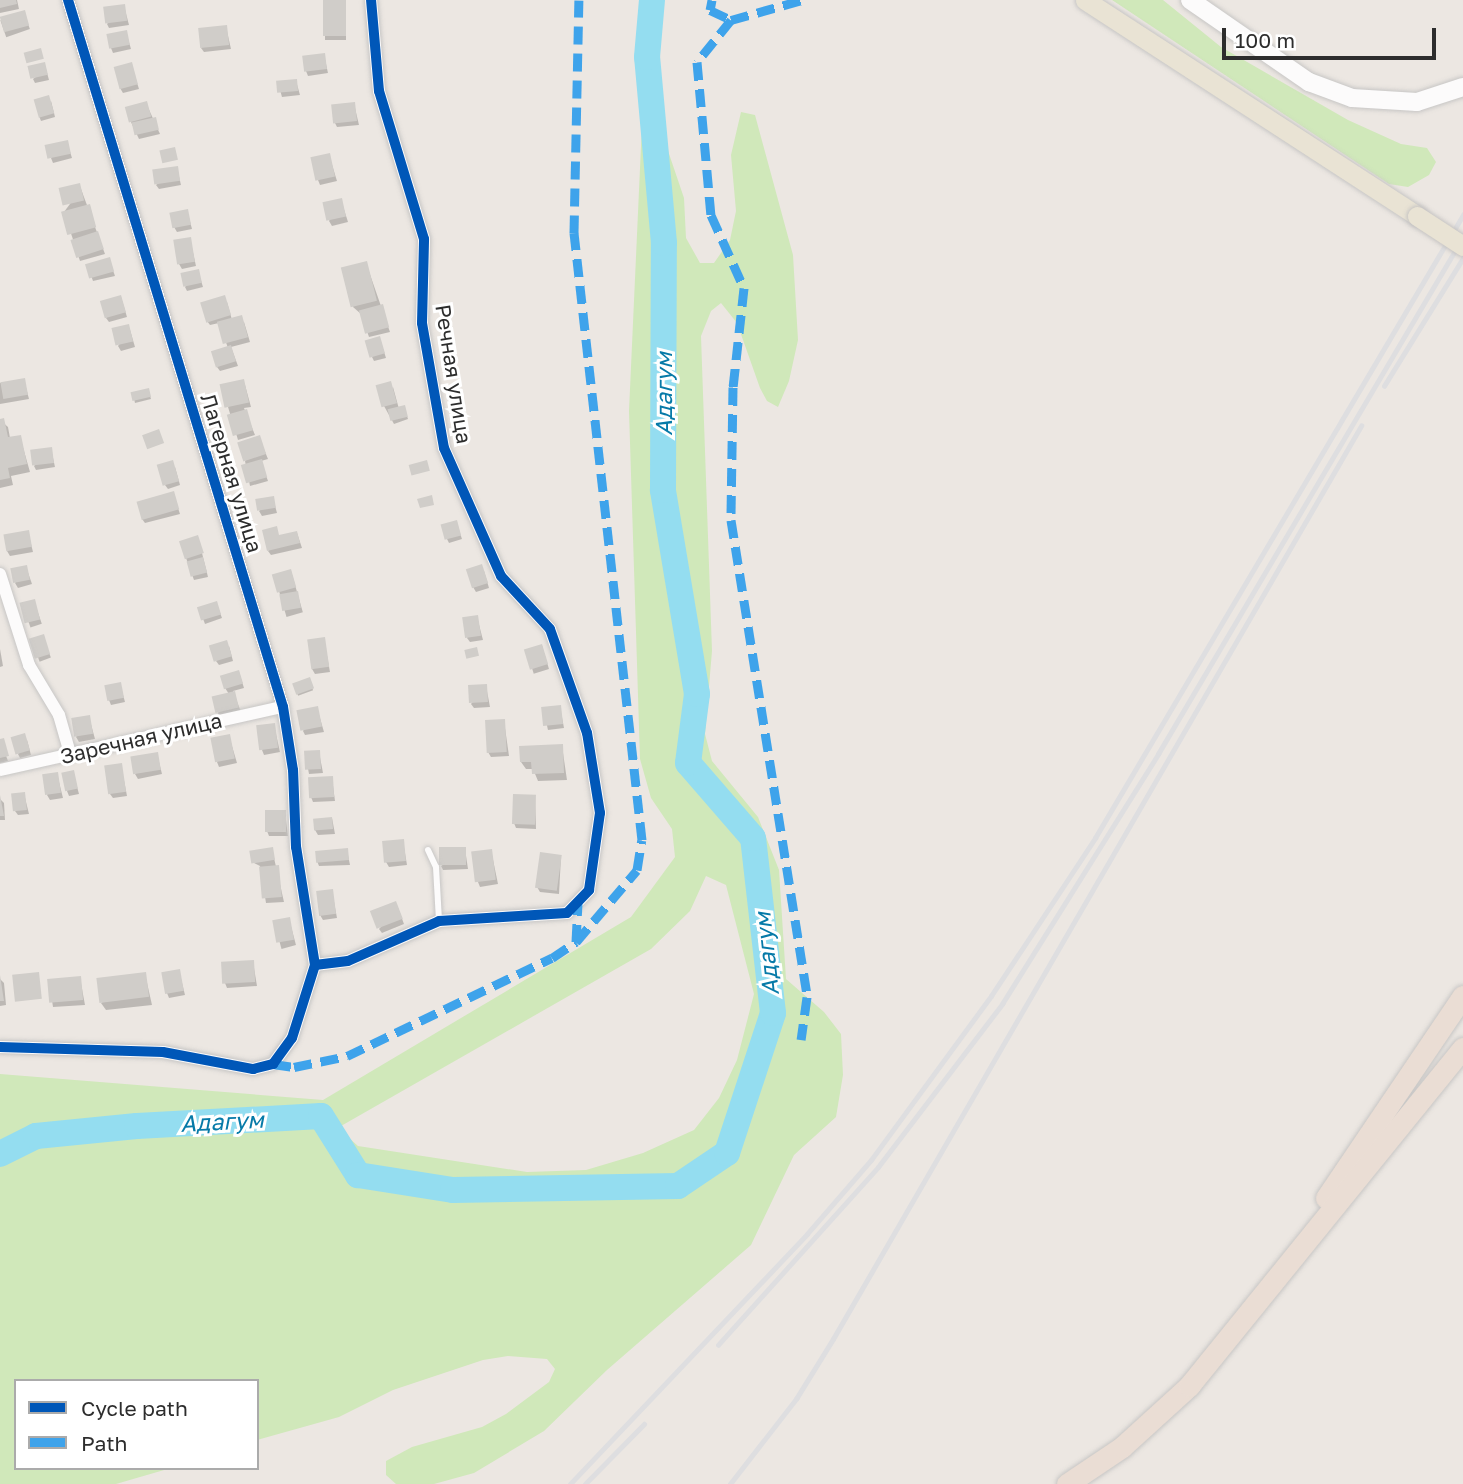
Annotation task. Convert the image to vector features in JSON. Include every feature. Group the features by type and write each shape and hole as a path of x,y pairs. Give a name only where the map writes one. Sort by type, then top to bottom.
{"highway":[{"path":"1252,1307 1463,996"},
{"path":"1067,1484 1158,1417 1252,1307 1463,1048"}],"main road":[{"path":"1085,0 1463,246"},
{"path":"1190,0 1309,82 1352,98 1417,102 1463,87"}],"street":[{"name":"Лагерная улица","path":"68,0 283,706 293,770 296,846 315,965"},
{"name":"Речная улица","path":"315,965 348,961 439,921 567,913 589,890 600,813 587,733 550,629 501,576 444,448 422,323 424,239 379,91 372,0"},
{"path":"0,574 29,665 59,715 70,753"},
{"name":"Заречная улица","path":"0,770 283,706"},
{"path":"0,1047 163,1052 253,1069 273,1064 292,1038 315,965"}],"lane":[{"path":"428,850 436,867 439,921"}],"green space":[{"path":"1112,0 1163,0 1221,47 1348,120 1401,144 1427,148 1436,162 1429,175 1408,187 1389,184"},
{"path":"644,80 684,198 686,238 700,263 714,263 730,240 736,211 731,155 741,112 755,115 793,255 798,340 789,381 778,407 767,401 737,323 721,303 711,311 701,336 712,651 705,734 712,761 758,817 779,870 786,979 824,1012 841,1034 843,1075 836,1117 794,1155 751,1245 607,1370 544,1431 474,1473 434,1484 396,1484 386,1475 386,1461 412,1447 482,1427 506,1414 549,1382 555,1369 547,1359 508,1356 483,1360 393,1390 339,1417 259,1439 259,1379 14,1379 14,1470 164,1470 116,1484 0,1484 0,1074 323,1100 631,917 675,857 672,829 651,798 640,759 629,411","holes":["706,876 726,885 754,994 737,1060 719,1098 694,1130 643,1153 586,1170 527,1172 358,1146 341,1126 651,949 690,911"]}],"building":[{"path":"0,0 16,0 17,4 0,8"},
{"path":"323,0 346,0 346,36 323,36"},
{"path":"125,4 127,21 105,24 103,7"},
{"path":"25,10 29,25 4,32 0,17"},
{"path":"227,25 229,45 200,48 198,28"},
{"path":"127,30 130,45 109,49 106,34"},
{"path":"41,48 44,59 26,63 24,53"},
{"path":"325,53 327,69 304,72 302,56"},
{"path":"45,62 48,75 30,79 27,66"},
{"path":"132,62 138,84 120,89 114,67"},
{"path":"297,79 298,91 277,93 276,81"},
{"path":"49,95 54,113 39,118 34,99"},
{"path":"147,101 151,116 129,122 125,107"},
{"path":"355,102 357,121 333,123 331,105"},
{"path":"156,117 159,130 135,135 132,123"},
{"path":"68,140 71,154 47,159 45,145"},
{"path":"175,147 178,160 162,163 159,151"},
{"path":"330,153 335,176 315,181 310,157"},
{"path":"178,166 180,181 154,184 152,170"},
{"path":"80,183 84,201 63,205 59,188"},
{"path":"342,198 346,217 326,221 322,202"},
{"path":"90,204 96,227 67,235 61,212"},
{"path":"188,209 191,225 172,228 169,213"},
{"path":"98,231 104,249 76,258 70,240"},
{"path":"191,237 195,262 177,265 173,240"},
{"path":"110,257 114,271 89,279 85,264"},
{"path":"367,261 377,301 351,307 341,268"},
{"path":"199,269 202,283 183,287 180,273"},
{"path":"121,295 126,312 105,318 100,301"},
{"path":"225,295 231,315 206,323 200,303"},
{"path":"383,304 389,327 365,334 359,310"},
{"path":"242,315 248,337 223,344 217,322"},
{"path":"129,324 133,342 116,346 111,328"},
{"path":"380,336 385,353 370,358 365,340"},
{"path":"231,345 236,361 216,367 211,351"},
{"path":"25,378 28,395 3,399 0,382"},
{"path":"244,379 249,402 225,408 220,384"},
{"path":"391,381 397,403 381,407 376,385"},
{"path":"149,388 151,397 133,401 130,392"},
{"path":"405,405 408,417 390,421 388,409"},
{"path":"247,409 253,430 233,436 227,415"},
{"path":"4,418 8,437 21,435 27,464 8,468 10,478 0,480 0,419"},
{"path":"159,429 164,443 147,449 142,435"},
{"path":"260,435 266,454 243,461 237,442"},
{"path":"52,447 54,463 32,466 30,450"},
{"path":"262,459 267,477 246,483 241,465"},
{"path":"173,460 179,481 163,486 157,465"},
{"path":"427,460 430,471 411,476 409,465"},
{"path":"174,491 179,509 142,520 137,502"},
{"path":"432,495 434,505 420,508 417,499"},
{"path":"274,496 276,508 257,511 255,499"},
{"path":"457,520 461,535 445,540 441,524"},
{"path":"277,526 279,535 297,531 300,543 267,551 262,530"},
{"path":"29,530 32,547 6,551 3,535"},
{"path":"198,535 204,553 185,559 179,541"},
{"path":"203,557 207,572 191,577 187,561"},
{"path":"482,564 488,583 472,588 466,569"},
{"path":"27,565 30,580 13,583 10,568"},
{"path":"291,569 296,587 277,593 272,575"},
{"path":"298,591 301,608 282,611 279,594"},
{"path":"35,599 40,619 25,623 19,603"},
{"path":"217,601 221,614 201,621 197,607"},
{"path":"478,615 481,636 465,638 462,617"},
{"path":"44,634 50,654 35,659 29,639"},
{"path":"325,637 329,667 311,669 307,640"},
{"path":"227,640 232,656 214,662 209,646"},
{"path":"542,644 548,664 530,670 524,650"},
{"path":"477,647 479,656 466,659 464,650"},
{"path":"239,670 243,683 224,689 220,676"},
{"path":"310,677 314,688 296,695 292,683"},
{"path":"121,682 124,698 107,701 104,685"},
{"path":"487,684 488,702 469,703 468,685"},
{"path":"235,691 239,708 215,713 212,696"},
{"path":"561,705 563,724 543,726 541,707"},
{"path":"318,706 322,727 300,731 296,710"},
{"path":"90,715 93,734 74,737 71,718"},
{"path":"505,719 507,752 487,753 485,720"},
{"path":"275,723 278,748 259,750 256,725"},
{"path":"25,733 30,750 16,754 11,737"},
{"path":"230,734 235,759 215,762 210,738"},
{"path":"4,738 9,756 0,758 0,739"},
{"path":"563,744 564,773 532,774 531,762 520,762 519,746"},
{"path":"320,750 321,769 305,770 304,751"},
{"path":"158,752 161,770 133,774 130,756"},
{"path":"122,763 126,792 108,794 104,766"},
{"path":"74,770 78,789 65,791 61,773"},
{"path":"58,772 61,793 45,795 42,774"},
{"path":"333,776 334,797 309,798 308,777"},
{"path":"25,792 27,810 13,811 11,793"},
{"path":"513,794 536,795 535,825 512,824"},
{"path":"0,795 4,816 0,816"},
{"path":"265,810 286,810 286,832 265,832"},
{"path":"332,817 333,829 314,831 313,819"},
{"path":"404,839 406,861 384,863 382,841"},
{"path":"273,847 275,860 251,864 249,851"},
{"path":"439,847 466,847 466,865 439,865"},
{"path":"348,848 349,860 316,863 315,851"},
{"path":"492,849 496,880 475,882 471,852"},
{"path":"540,852 562,855 557,891 535,888"},
{"path":"279,865 282,897 262,899 259,867"},
{"path":"333,889 336,914 319,916 316,891"},
{"path":"396,901 403,919 377,929 370,911"},
{"path":"290,917 294,940 276,943 272,920"},
{"path":"254,960 255,982 222,984 221,962"},
{"path":"180,969 184,991 165,994 161,972"},
{"path":"39,972 42,999 15,1002 12,975"},
{"path":"146,972 149,997 99,1003 96,978"},
{"path":"0,975 4,1001 0,1001"},
{"path":"81,976 83,1000 49,1003 47,979"}],"waterway":[{"name":"Адагум","path":"0,1154 36,1136 137,1126 321,1116 358,1175 453,1190 678,1186 727,1153 773,1013 753,838 688,763 697,694 663,490 664,243 647,57 652,0"}],"railway":[{"path":"570,1484 807,1234 871,1160 991,996 1095,838 1463,215"},
{"path":"718,1345 878,1167 1002,1004 1158,754 1463,237"},
{"path":"1384,386 1463,258"},
{"path":"730,1484 796,1399 833,1339 1361,426"},
{"path":"585,1484 644,1424"}],"marked path":[{"path":"576,942 637,870 642,840 574,233 579,0"},
{"path":"712,0 710,10 731,20 802,0"},
{"path":"731,20 697,62 711,215 744,288 733,387 731,520 807,997 801,1040"},
{"path":"273,1064 294,1067 347,1056 552,958 576,942 578,902"}],"cycle path":[{"path":"0,1047 163,1052 253,1069 273,1064 292,1038 315,965 296,847 293,770 283,707 68,0"},
{"path":"315,965 348,961 439,921 567,913 589,890 600,813 587,733 550,629 501,576 444,448 422,323 424,239 379,91 371,0"}]}
